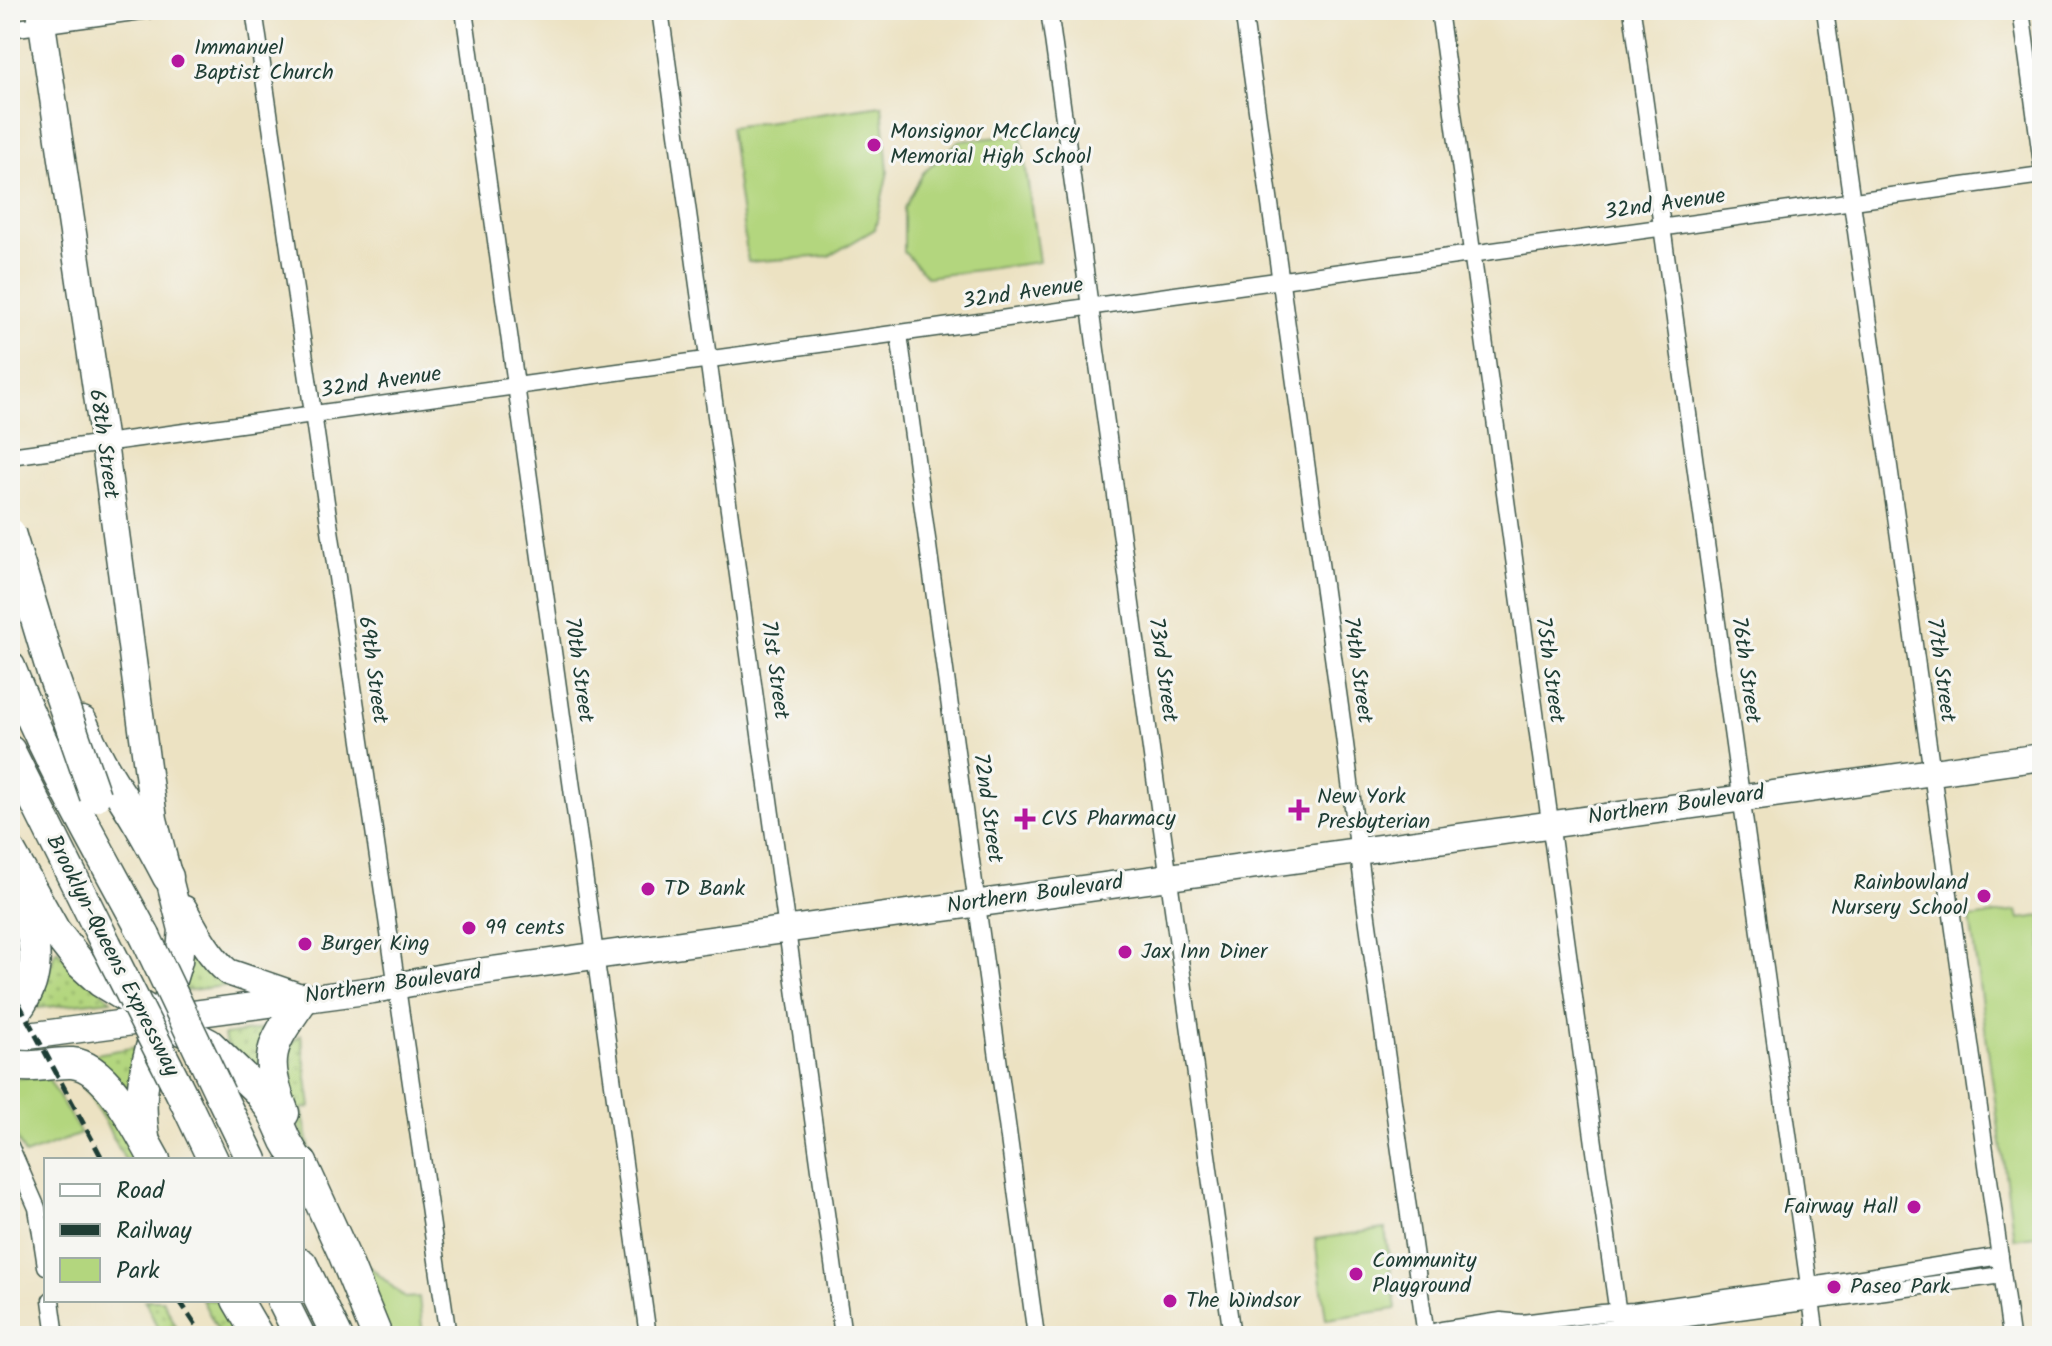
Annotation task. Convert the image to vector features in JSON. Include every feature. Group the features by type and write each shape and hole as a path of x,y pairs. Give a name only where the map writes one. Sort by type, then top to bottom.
{"highway":[{"path":"12,544 90,744 168,877"},
{"path":"12,544 51,669 145,936"},
{"path":"10,667 70,795 145,936"},
{"name":"Brooklyn-Queens Expressway","path":"10,751 212,1158"},
{"path":"10,851 55,931 70,951 101,982 209,1044 246,1078 273,1112 297,1158"},
{"path":"10,872 32,930 35,957 28,992 14,1033"},
{"name":"Brooklyn-Queens Expressway","path":"145,936 251,1158"},
{"path":"300,1158 277,1093 271,1060 275,1041 304,998"},
{"path":"150,1151 141,1121 140,1097 160,1018"},
{"path":"10,1064 26,1068 71,1063 89,1068 113,1091 150,1151"},
{"path":"304,1169 377,1336"},
{"path":"304,1268 337,1336"},
{"path":"238,1302 258,1336"},
{"path":"283,1302 300,1336"}],"main road":[{"name":"68th Street","path":"41,17 104,443 154,819 168,877"},
{"name":"Northern Boulevard","path":"14,1033 160,1018 2042,757"},
{"path":"168,877 206,947 221,966 238,977 304,998"},
{"path":"160,1018 175,976 182,940 168,877"}],"street":[{"path":"10,29 41,17 149,10"},
{"name":"69th Street","path":"254,10 448,1336"},
{"name":"70th Street","path":"464,10 648,1336"},
{"name":"71st Street","path":"660,10 843,1336"},
{"name":"73rd Street","path":"1049,10 1232,1336"},
{"name":"74th Street","path":"1243,10 1426,1335"},
{"name":"75th Street","path":"1439,10 1529,690 1619,1325"},
{"name":"76th Street","path":"1632,10 1816,1336"},
{"name":"77th Street","path":"1825,10 2011,1336"},
{"path":"2021,10 2042,164"},
{"name":"32nd Avenue","path":"10,456 2042,175"},
{"name":"72nd Street","path":"899,334 1036,1336"},
{"path":"10,1146 37,1208 44,1253"},
{"path":"1810,1294 2000,1256"},
{"path":"1556,1336 1619,1325 1634,1311 2002,1275"},
{"path":"51,1302 56,1336"},
{"path":"1426,1335 1501,1321 1619,1325"}],"green space":[{"path":"882,105 888,171 875,229 829,256 748,262 730,127"},
{"path":"1021,135 1039,262 927,277 904,252 904,208 923,173 959,141"},
{"path":"2017,911 2019,919 2042,916 2042,1235 2014,1239 1970,918"},
{"path":"191,946 231,985 176,992"},
{"path":"57,950 111,1000 37,1008"},
{"path":"271,1028 258,1073 226,1044 224,1035"},
{"path":"301,1035 311,1107 302,1109 313,1165 286,1090 280,1052"},
{"path":"143,1046 132,1094 94,1059 95,1054"},
{"path":"46,1075 81,1134 25,1155 10,1124 10,1079"},
{"path":"77,1076 94,1078 141,1158 124,1158"},
{"name":"Community Playground","path":"1385,1229 1396,1309 1326,1319 1315,1239"},
{"path":"358,1266 369,1266 405,1298 419,1297 423,1336 388,1336"},
{"path":"146,1302 164,1302 181,1336 161,1336"},
{"path":"203,1302 227,1302 246,1336 221,1336"}],"railway":[{"path":"10,987 102,1158"},
{"path":"180,1302 203,1336"}],"place":[{"name":"Immanuel Baptist Church","path":"178,61"},
{"name":"Monsignor McClancy Memorial High School","path":"874,145"},
{"name":"New York Presbyterian","path":"1299,810"},
{"name":"CVS Pharmacy","path":"1025,819"},
{"name":"TD Bank","path":"648,889"},
{"name":"Rainbowland Nursery School","path":"1984,896"},
{"name":"99 cents","path":"469,928"},
{"name":"Burger King","path":"305,944"},
{"name":"Jax Inn Diner","path":"1125,952"},
{"name":"Fairway Hall","path":"1914,1207"},
{"name":"Community Playground","path":"1356,1274"},
{"name":"Paseo Park","path":"1834,1287"},
{"name":"The Windsor","path":"1170,1301"}]}
